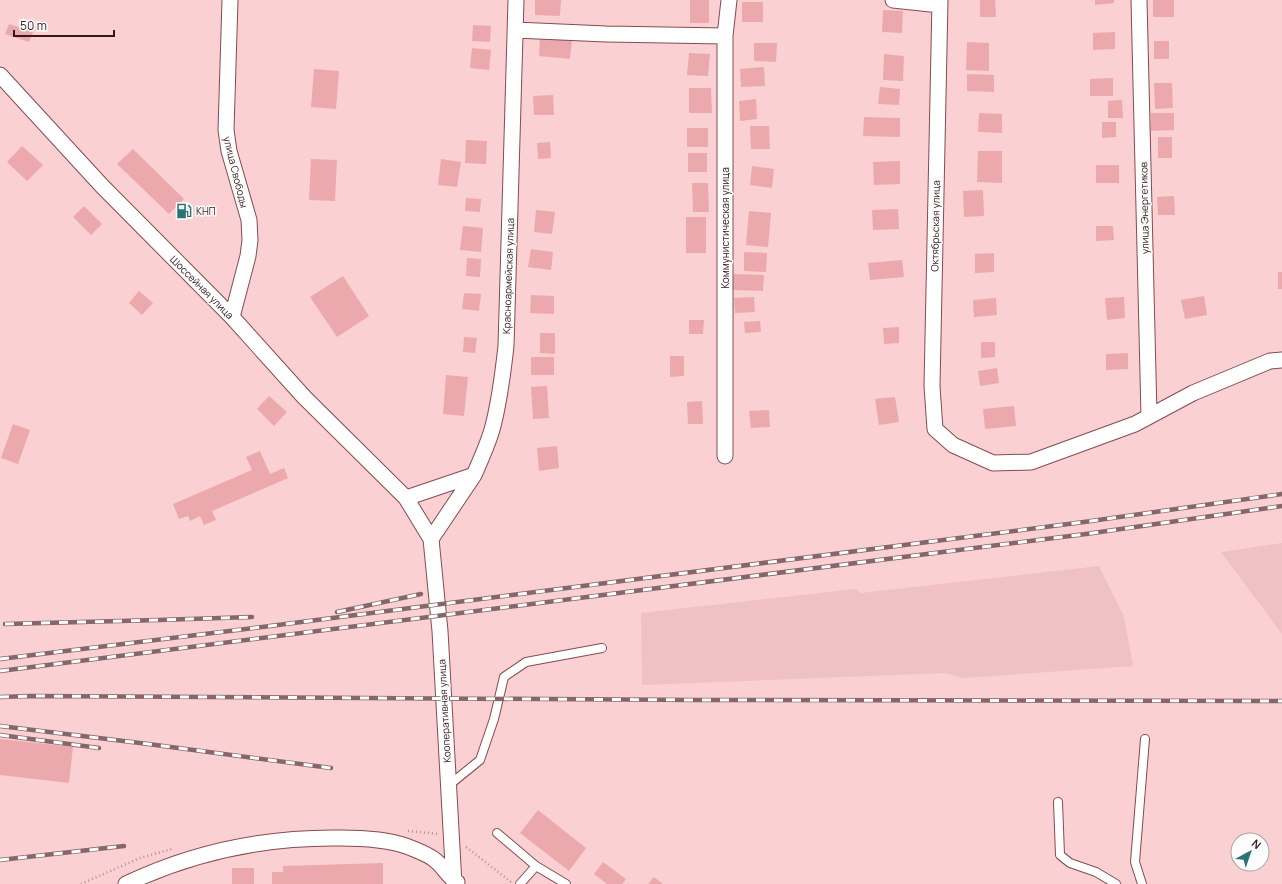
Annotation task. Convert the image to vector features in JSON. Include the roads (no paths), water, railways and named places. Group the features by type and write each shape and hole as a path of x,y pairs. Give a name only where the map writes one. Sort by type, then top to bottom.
{"street":[{"name":"улица Свободы","path":"230,0 226,130 229,151 249,220 250,240 248,256 232,317"},
{"name":"Красноармейская улица","path":"474,475 493,426 500,396 506,346 516,0"},
{"name":"Коммунистическая улица","path":"725,456 725,36 729,0"},
{"path":"893,0 940,2"},
{"name":"улица Энергетиков","path":"1139,0 1149,416"},
{"name":"Октябрьская улица","path":"940,2 932,386 935,429 953,445 993,463 1031,462 1135,424 1193,393 1270,361 1282,360"},
{"path":"515,30 606,34 725,36"},
{"name":"Шоссейная улица","path":"0,75 102,186 232,317 304,397 406,498"},
{"path":"406,498 474,475"},
{"path":"431,539 474,475"},
{"name":"Кооперативная улица","path":"406,498 431,539 440,631 448,786 456,883"},
{"path":"126,884 209,853 272,841 320,838 366,838 405,846 436,860 456,883"}],"lane":[{"path":"448,786 480,760 494,719 504,677 526,662 602,648"},
{"path":"1142,884 1135,862 1145,739"},
{"path":"1058,802 1060,855 1070,863 1096,872 1116,884"},
{"path":"497,833 536,866 566,884"},
{"path":"520,884 536,866"}],"railway":[{"path":"0,659 1084,522 1282,494"},
{"path":"0,671 1086,534 1282,506"},
{"path":"337,612 421,594"},
{"path":"5,624 252,617"},
{"path":"0,697 1282,701"},
{"path":"0,726 331,768"},
{"path":"0,735 99,748"},
{"path":"0,860 124,846"}],"place":[{"name":"КНП","path":"184,211"}]}
